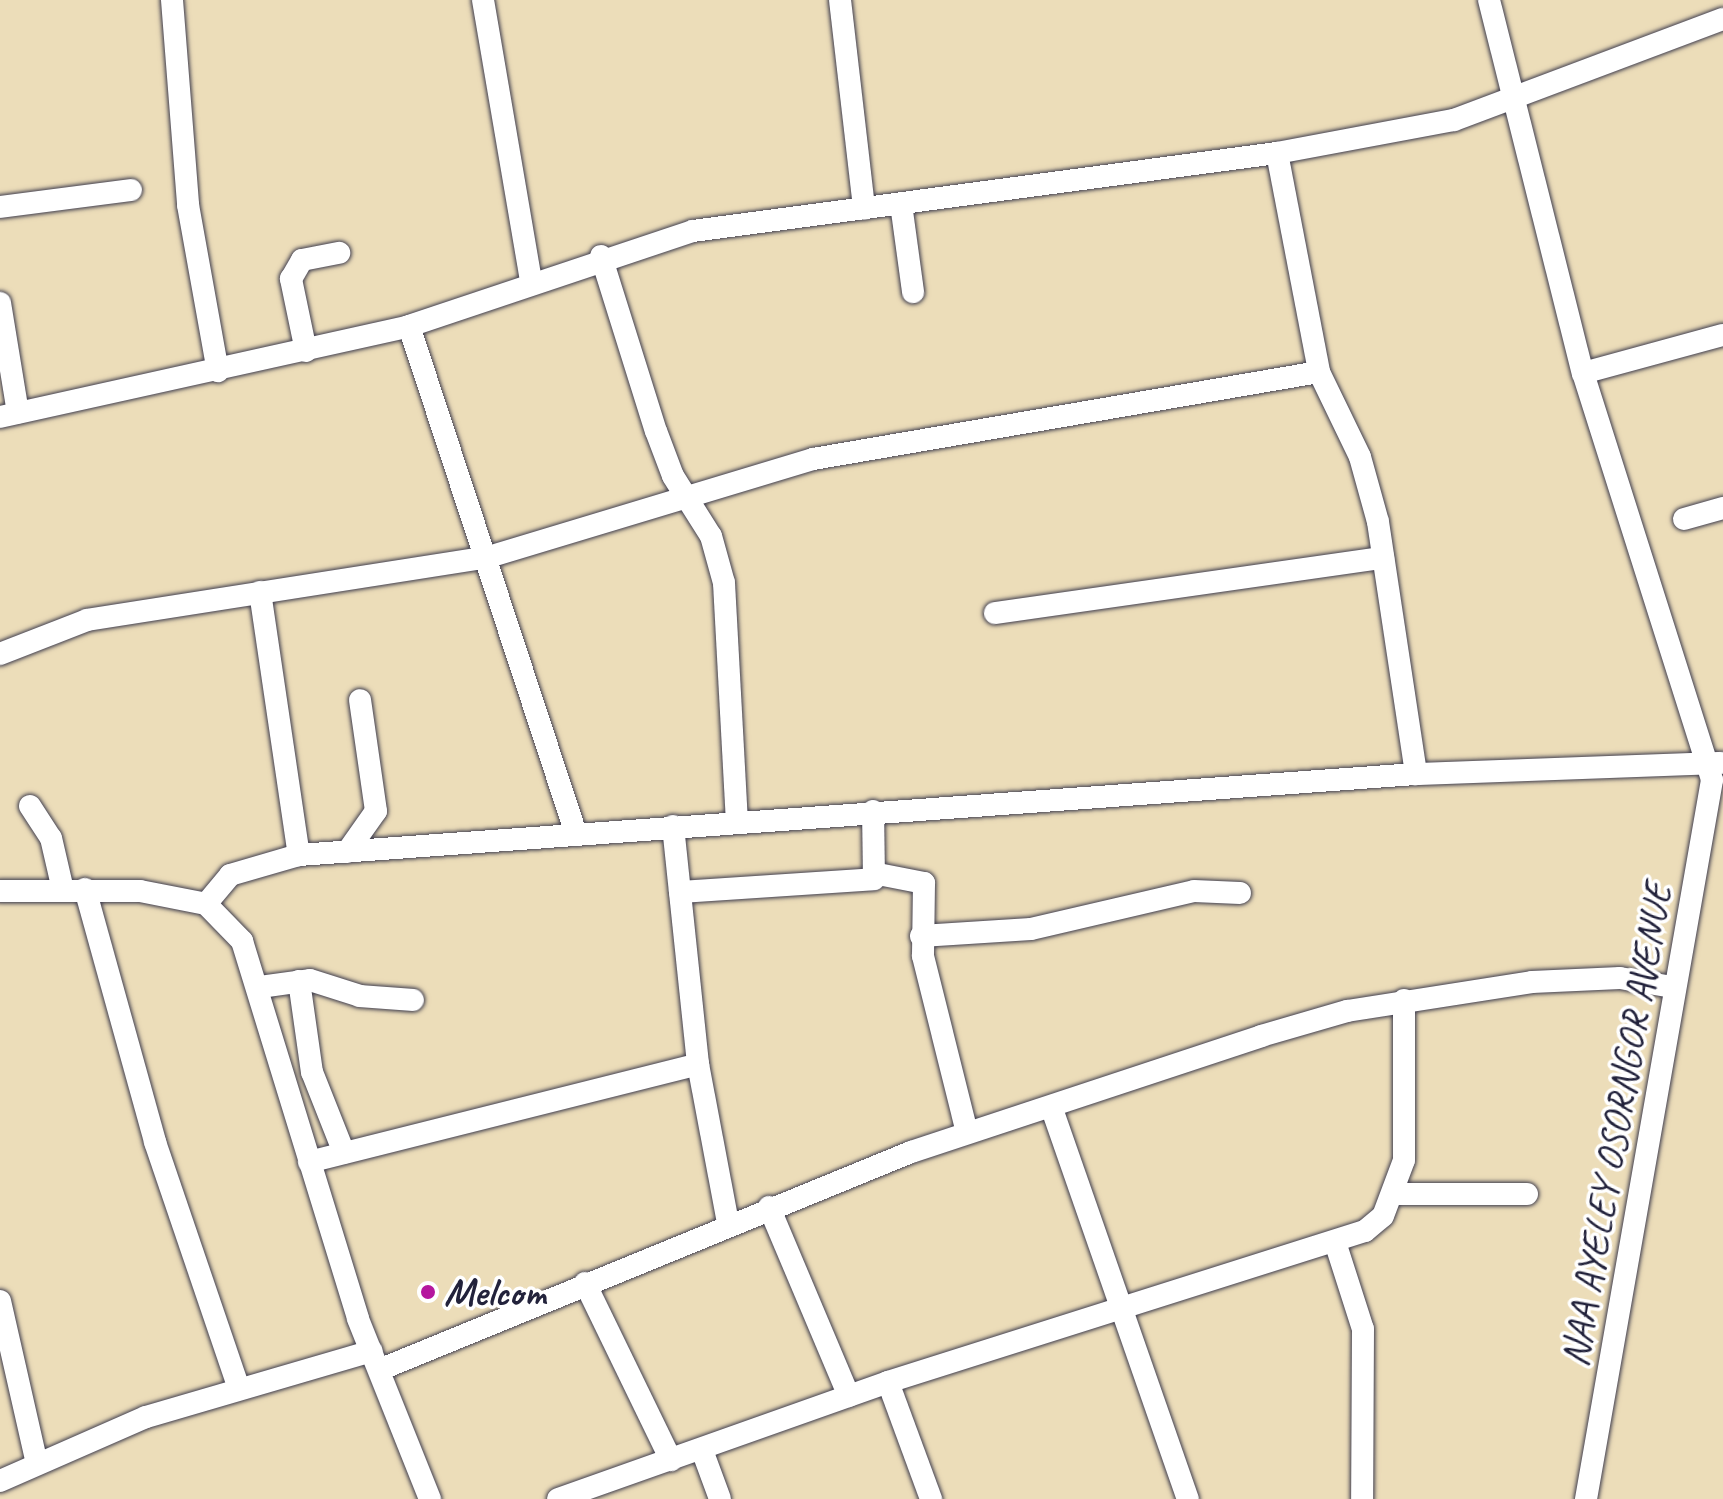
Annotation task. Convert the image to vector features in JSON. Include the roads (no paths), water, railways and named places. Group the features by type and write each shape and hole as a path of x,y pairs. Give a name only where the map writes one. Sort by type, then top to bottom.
{"street":[{"path":"172,0 188,205 218,371"},
{"path":"483,0 531,282"},
{"path":"840,0 864,209"},
{"name":"NAA AYELEY OSORNGOR AVENUE","path":"1489,0 1517,101 1583,373 1715,763 1712,798 1672,987 1586,1499"},
{"path":"0,303 9,415 218,371 409,326 601,256 693,231 1277,153 1454,120 1517,101 1618,54 1723,19"},
{"path":"1277,153 1319,372 1360,457 1383,558 1416,774"},
{"path":"0,207 131,190"},
{"path":"901,204 913,292"},
{"path":"306,351 291,279 302,260 339,253"},
{"path":"601,256 656,431 689,495 724,583 737,821"},
{"path":"409,326 576,834"},
{"path":"1583,373 1723,335"},
{"path":"0,654 87,620 485,558 813,459 1319,372"},
{"path":"1684,519 1723,508"},
{"path":"995,613 1383,558"},
{"path":"260,592 299,855"},
{"path":"347,852 376,811 360,700"},
{"path":"206,904 230,875 299,855 1416,774 1715,763"},
{"path":"30,806 51,838 74,890 238,1386"},
{"path":"873,811 878,874"},
{"path":"673,826 698,1064 728,1223"},
{"path":"680,892 866,881 878,874 924,883 921,936 967,1133"},
{"path":"0,891 74,890 206,904 242,941 260,987 309,1162 376,1360 430,1499"},
{"path":"921,936 1031,929 1194,891 1240,893"},
{"path":"0,1481 238,1386 376,1360 585,1283 728,1223 967,1133 1052,1109 1261,1036 1404,1000 1575,978 1672,987"},
{"path":"260,987 299,981 413,1000"},
{"path":"299,981 312,1072 344,1153"},
{"path":"558,1499 888,1382 1123,1307 1336,1245 1383,1216 1395,1194 1409,1117 1404,1000"},
{"path":"309,1162 698,1064"},
{"path":"1052,1109 1188,1499"},
{"path":"1395,1194 1527,1194"},
{"path":"769,1207 849,1396"},
{"path":"1336,1245 1363,1329 1362,1499"},
{"path":"585,1283 671,1460"},
{"path":"0,1301 2,1330 37,1464"},
{"path":"888,1382 931,1499"},
{"path":"702,1450 720,1499"}],"place":[{"name":"Melcom","path":"428,1292"}]}
